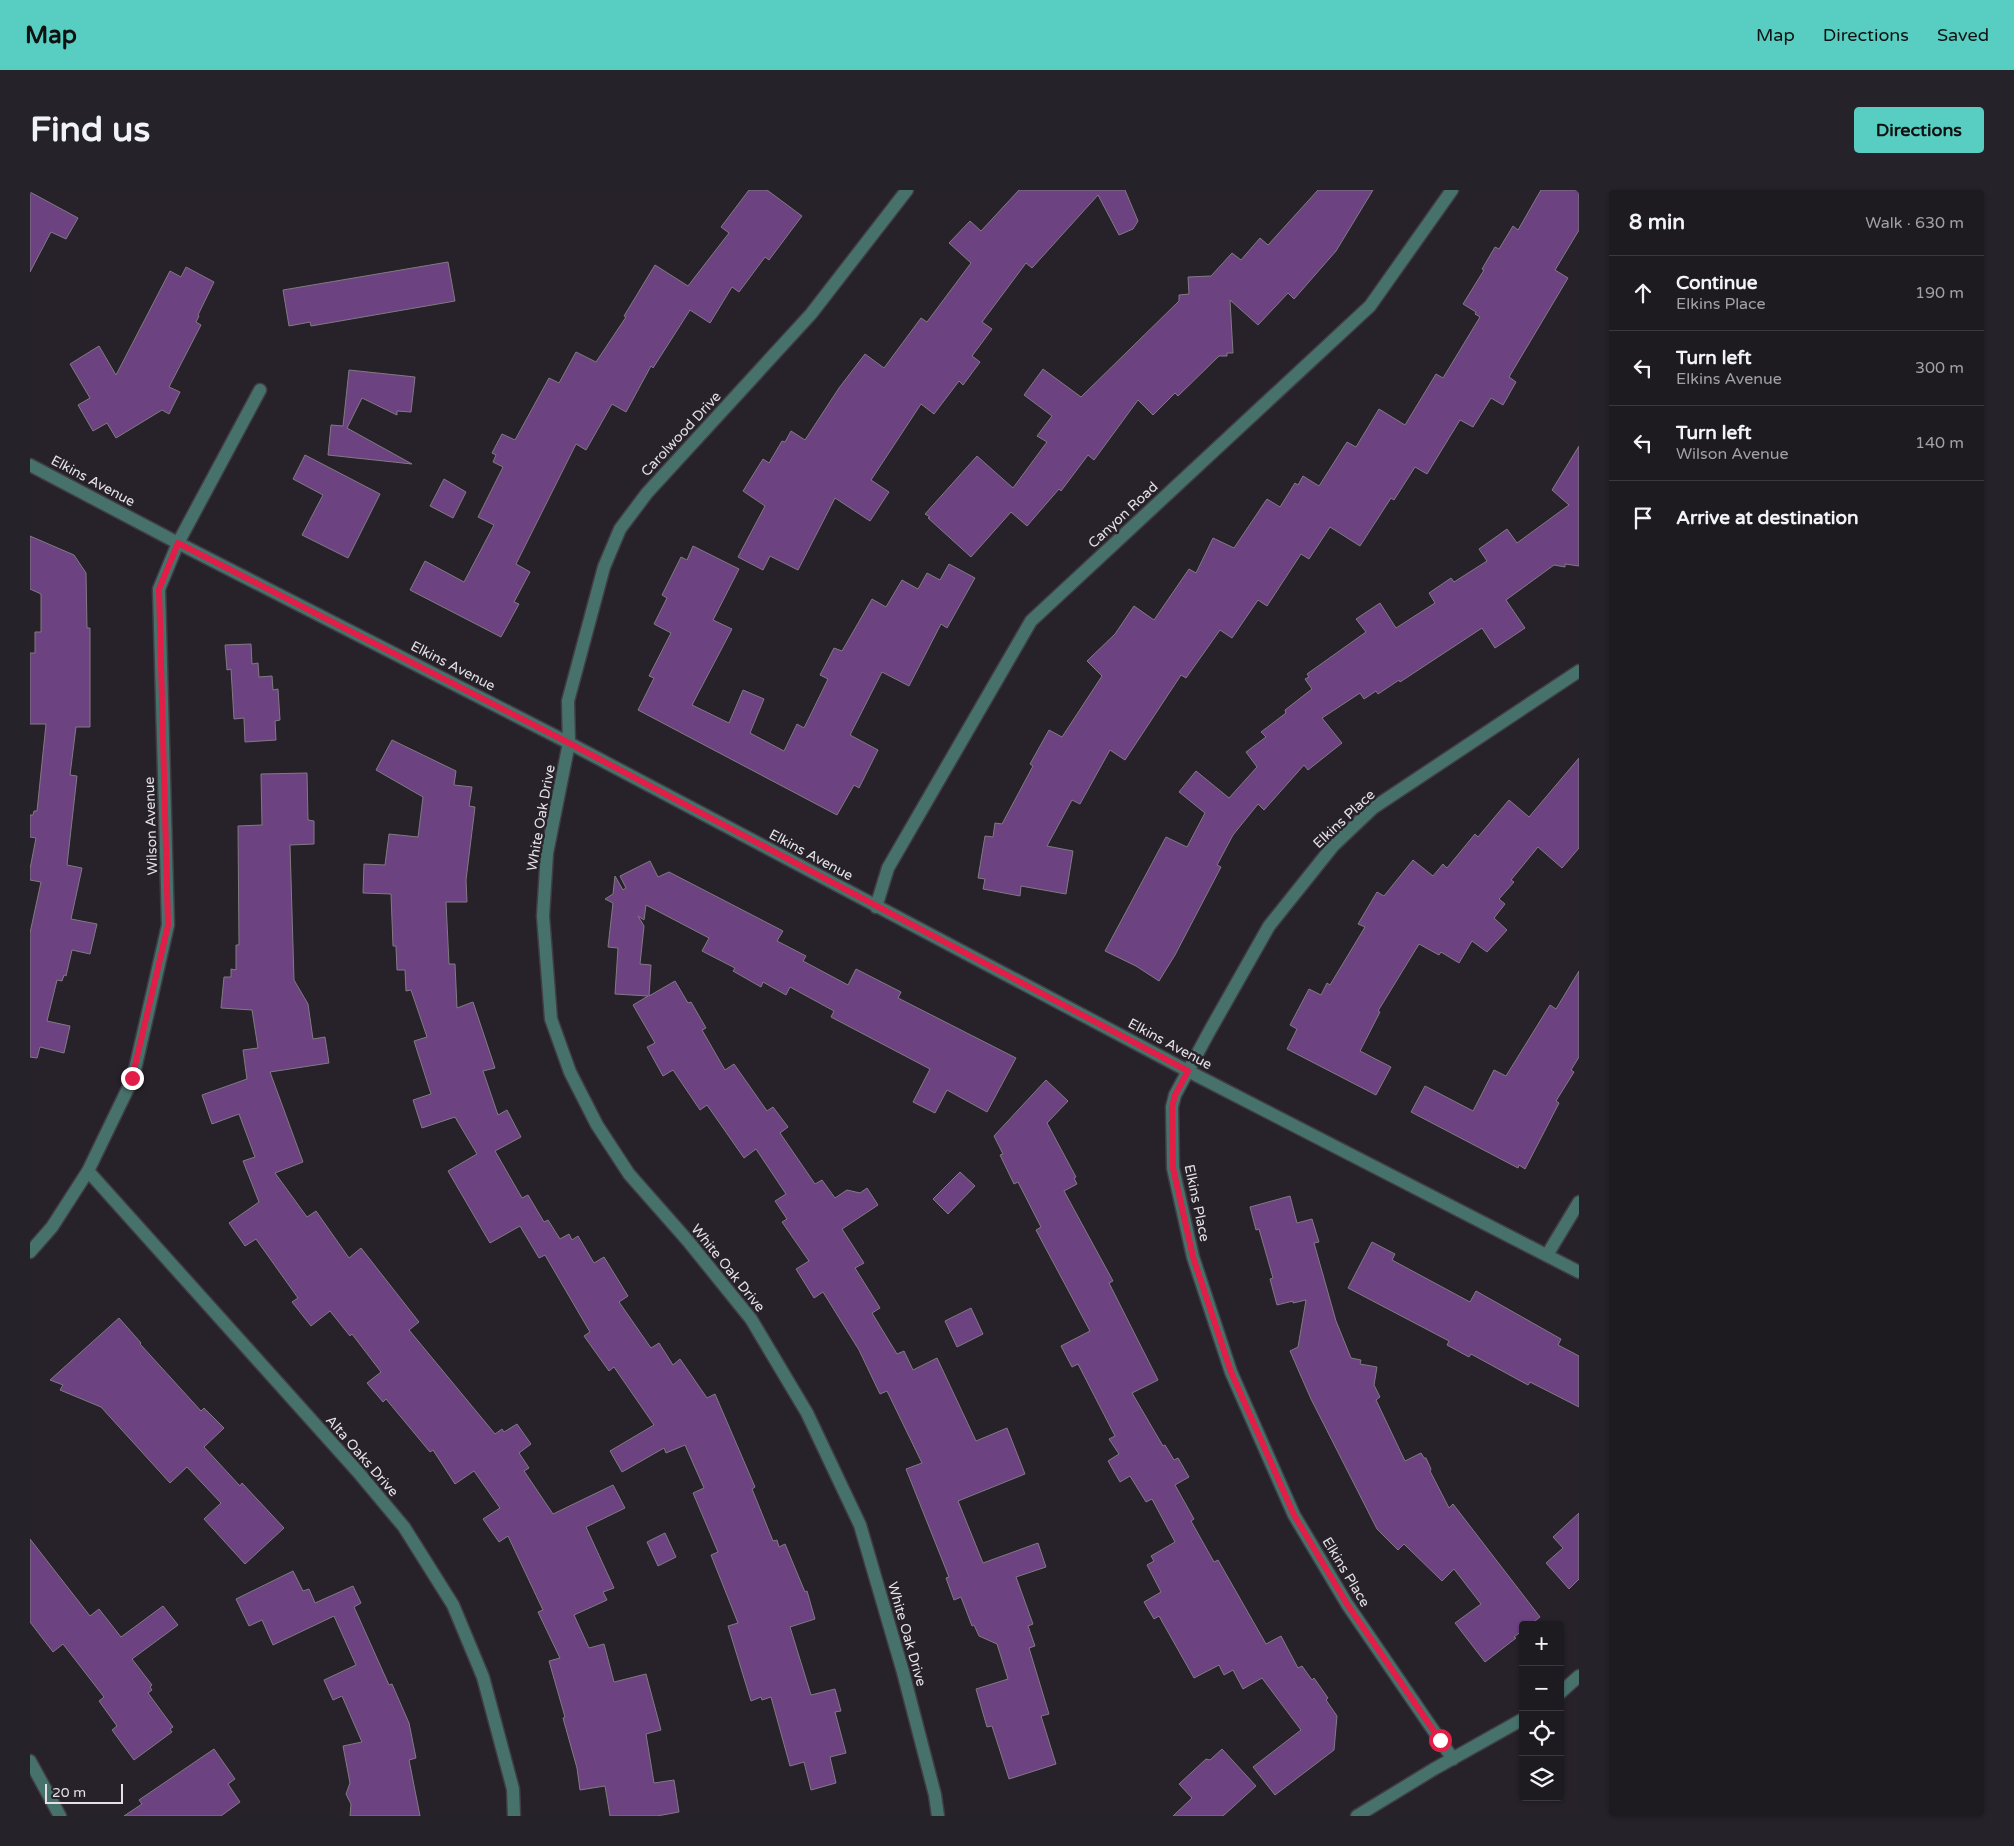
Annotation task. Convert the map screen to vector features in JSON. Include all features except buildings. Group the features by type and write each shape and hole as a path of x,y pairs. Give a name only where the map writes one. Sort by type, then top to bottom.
{"street":[{"name":"Carolwood Drive","path":"569,743 568,701 604,567 620,529 647,493 811,314 906,190"},
{"name":"Canyon Road","path":"876,907 888,868 1031,621 1370,306 1452,190"},
{"name":"Wilson Avenue","path":"30,1252 52,1227 88,1171 132,1078 168,925 159,589 178,543 260,390"},
{"name":"Elkins Avenue","path":"30,464 178,543 569,743 1188,1071 1579,1272"},
{"name":"Elkins Place","path":"1453,1759 1347,1604 1294,1515 1231,1372 1193,1257 1173,1168 1172,1107 1175,1095 1269,926 1333,846 1373,808 1579,671"},
{"name":"White Oak Drive","path":"569,743 547,853 543,916 551,1019 570,1072 598,1125 629,1174 688,1241 751,1319 807,1412 860,1526 903,1672 935,1795 938,1816"},
{"name":"Alta Oaks Drive","path":"88,1171 358,1472 404,1527 453,1605 483,1677 513,1789 514,1816"},
{"path":"1547,1255 1579,1202"},
{"path":"1564,1689 1579,1676"},
{"path":"1357,1816 1519,1721"},
{"path":"30,1761 60,1816"}],"route":[{"path":"132,1078 168,925 159,589 178,543 569,743 1188,1071 1175,1095 1172,1107 1173,1168 1193,1257 1231,1372 1294,1515 1347,1604 1440,1740"}]}
